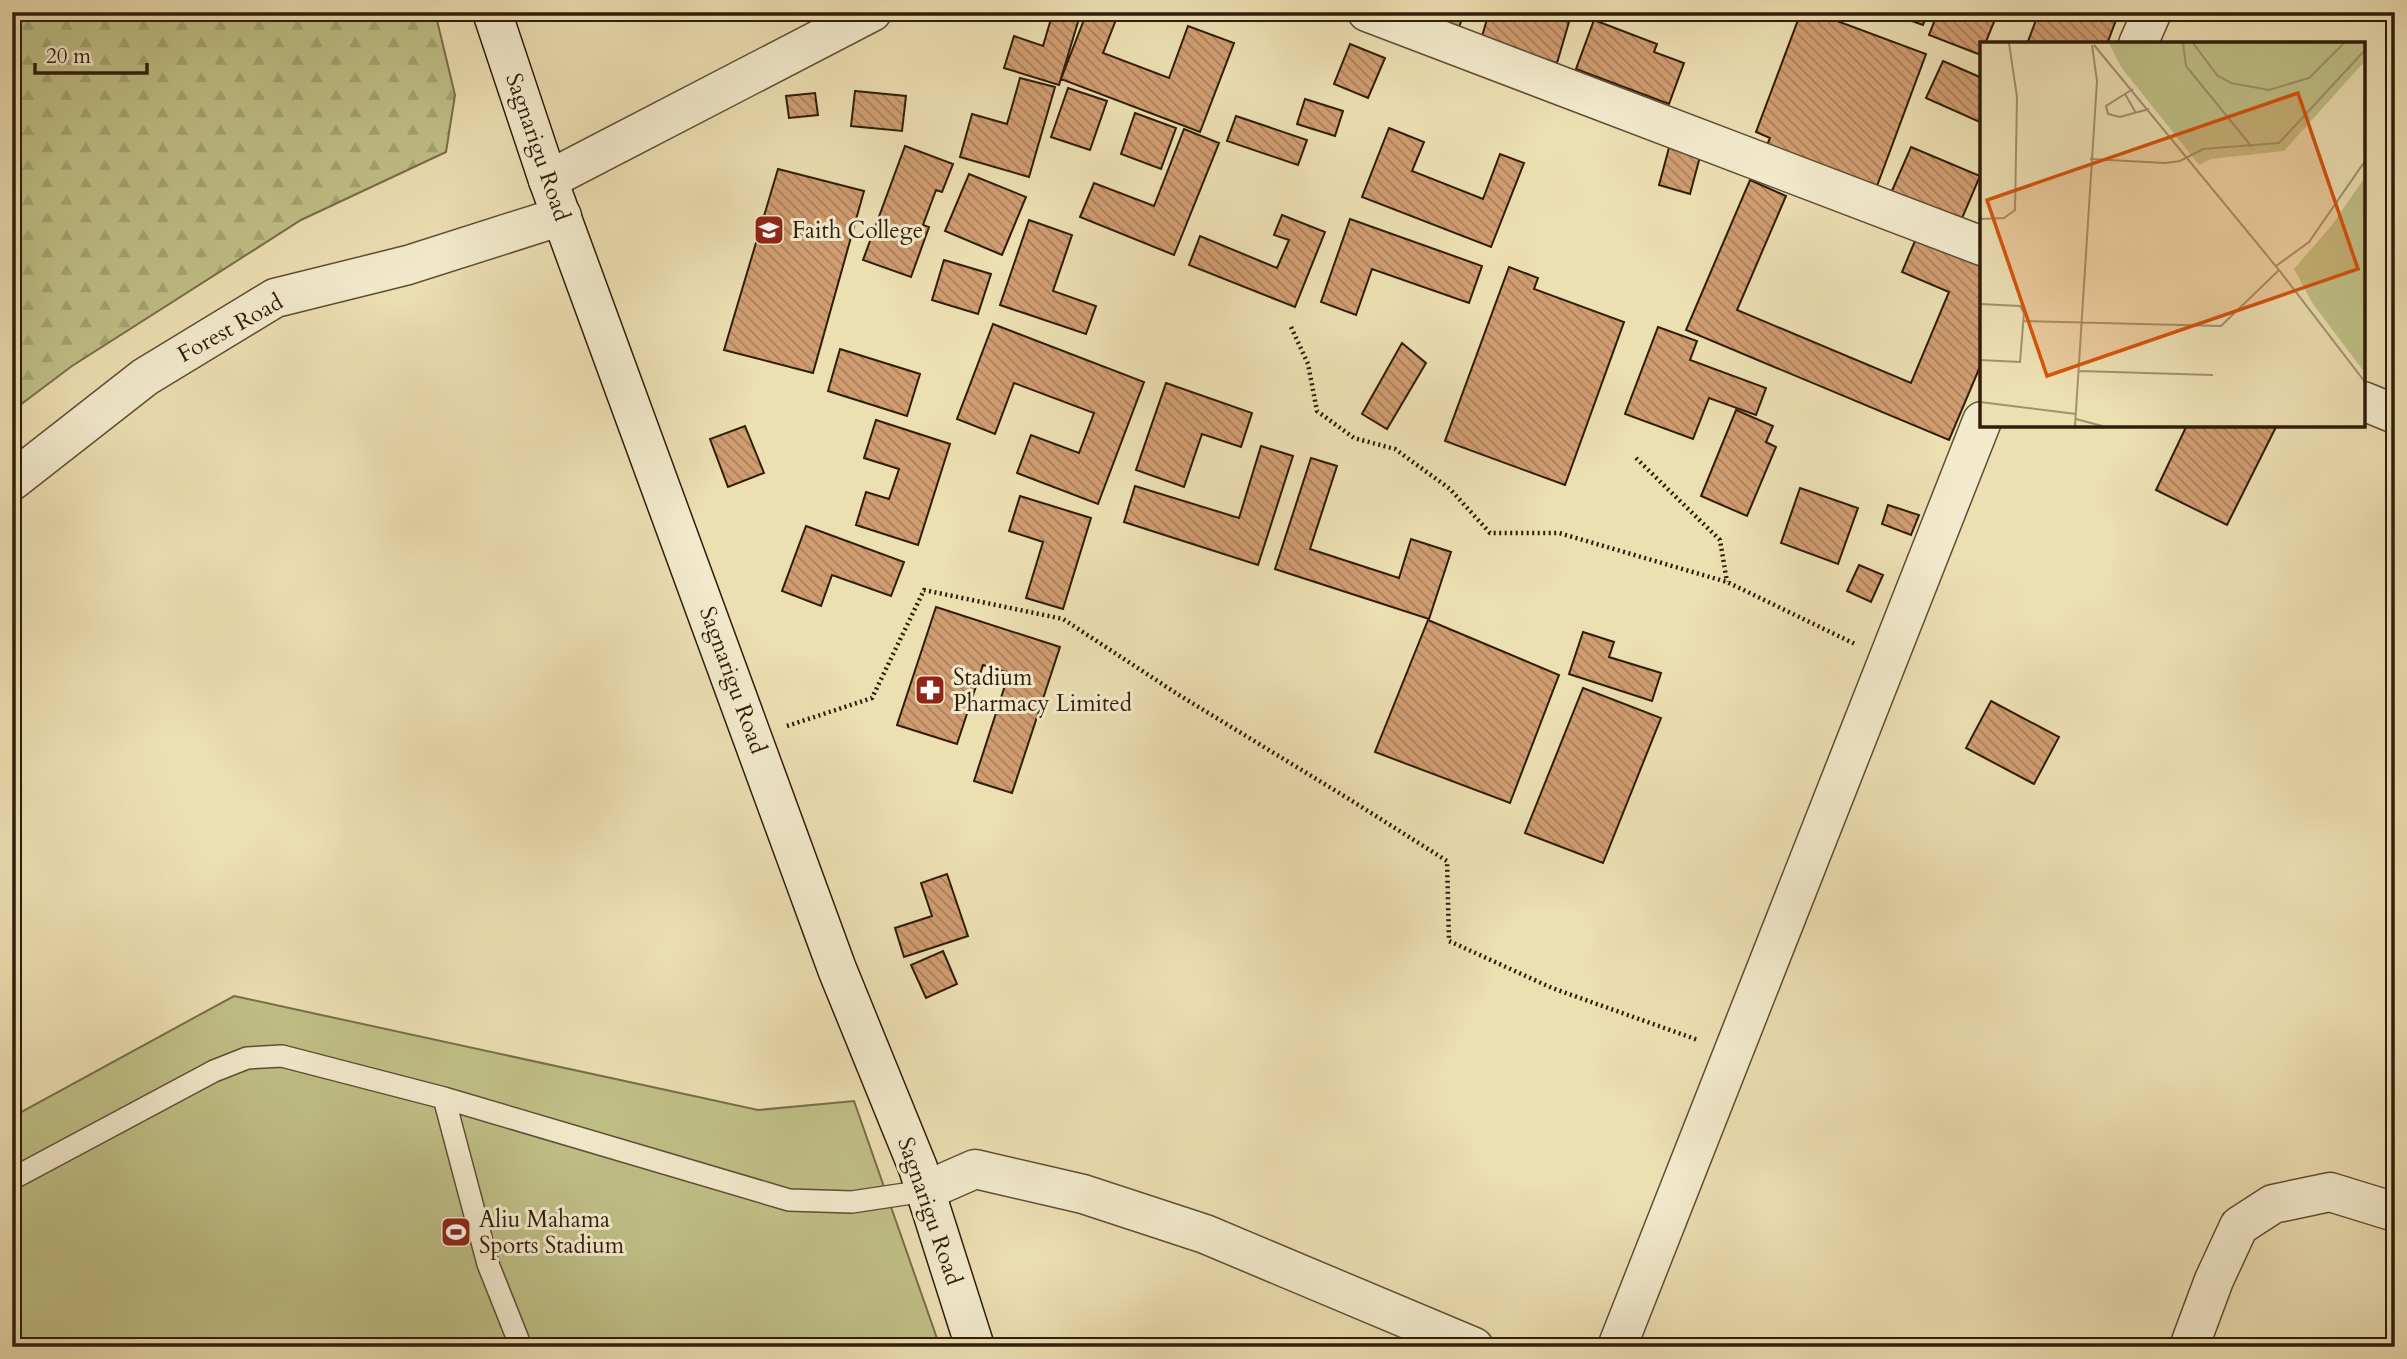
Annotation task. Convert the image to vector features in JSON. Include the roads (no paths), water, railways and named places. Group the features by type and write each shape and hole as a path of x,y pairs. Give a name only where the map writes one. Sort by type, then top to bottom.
{"street":[{"name":"Sagnarigu Road","path":"492,12 548,180 838,969 925,1191 975,1347"},
{"path":"548,180 872,12"},
{"path":"1367,12 1980,245"},
{"path":"2139,42 2152,12"},
{"name":"Forest Road","path":"12,481 145,377 275,298 408,265 562,216"},
{"path":"2365,402 2395,414"},
{"path":"1617,1347 1980,426"},
{"path":"925,1191 975,1169 1083,1194 1205,1234 1474,1347"},
{"path":"2189,1347 2214,1280 2239,1226 2273,1204 2330,1192 2395,1212"}],"lane":[{"path":"12,1179 214,1071 247,1058 282,1056 444,1098 789,1200 852,1202 925,1191"},
{"path":"444,1098 488,1264 521,1347"}],"place":[{"name":"Faith College","path":"769,230"},
{"name":"Stadium Pharmacy Limited","path":"930,690"},
{"name":"Aliu Mahama Sports Stadium","path":"456,1232"}]}
